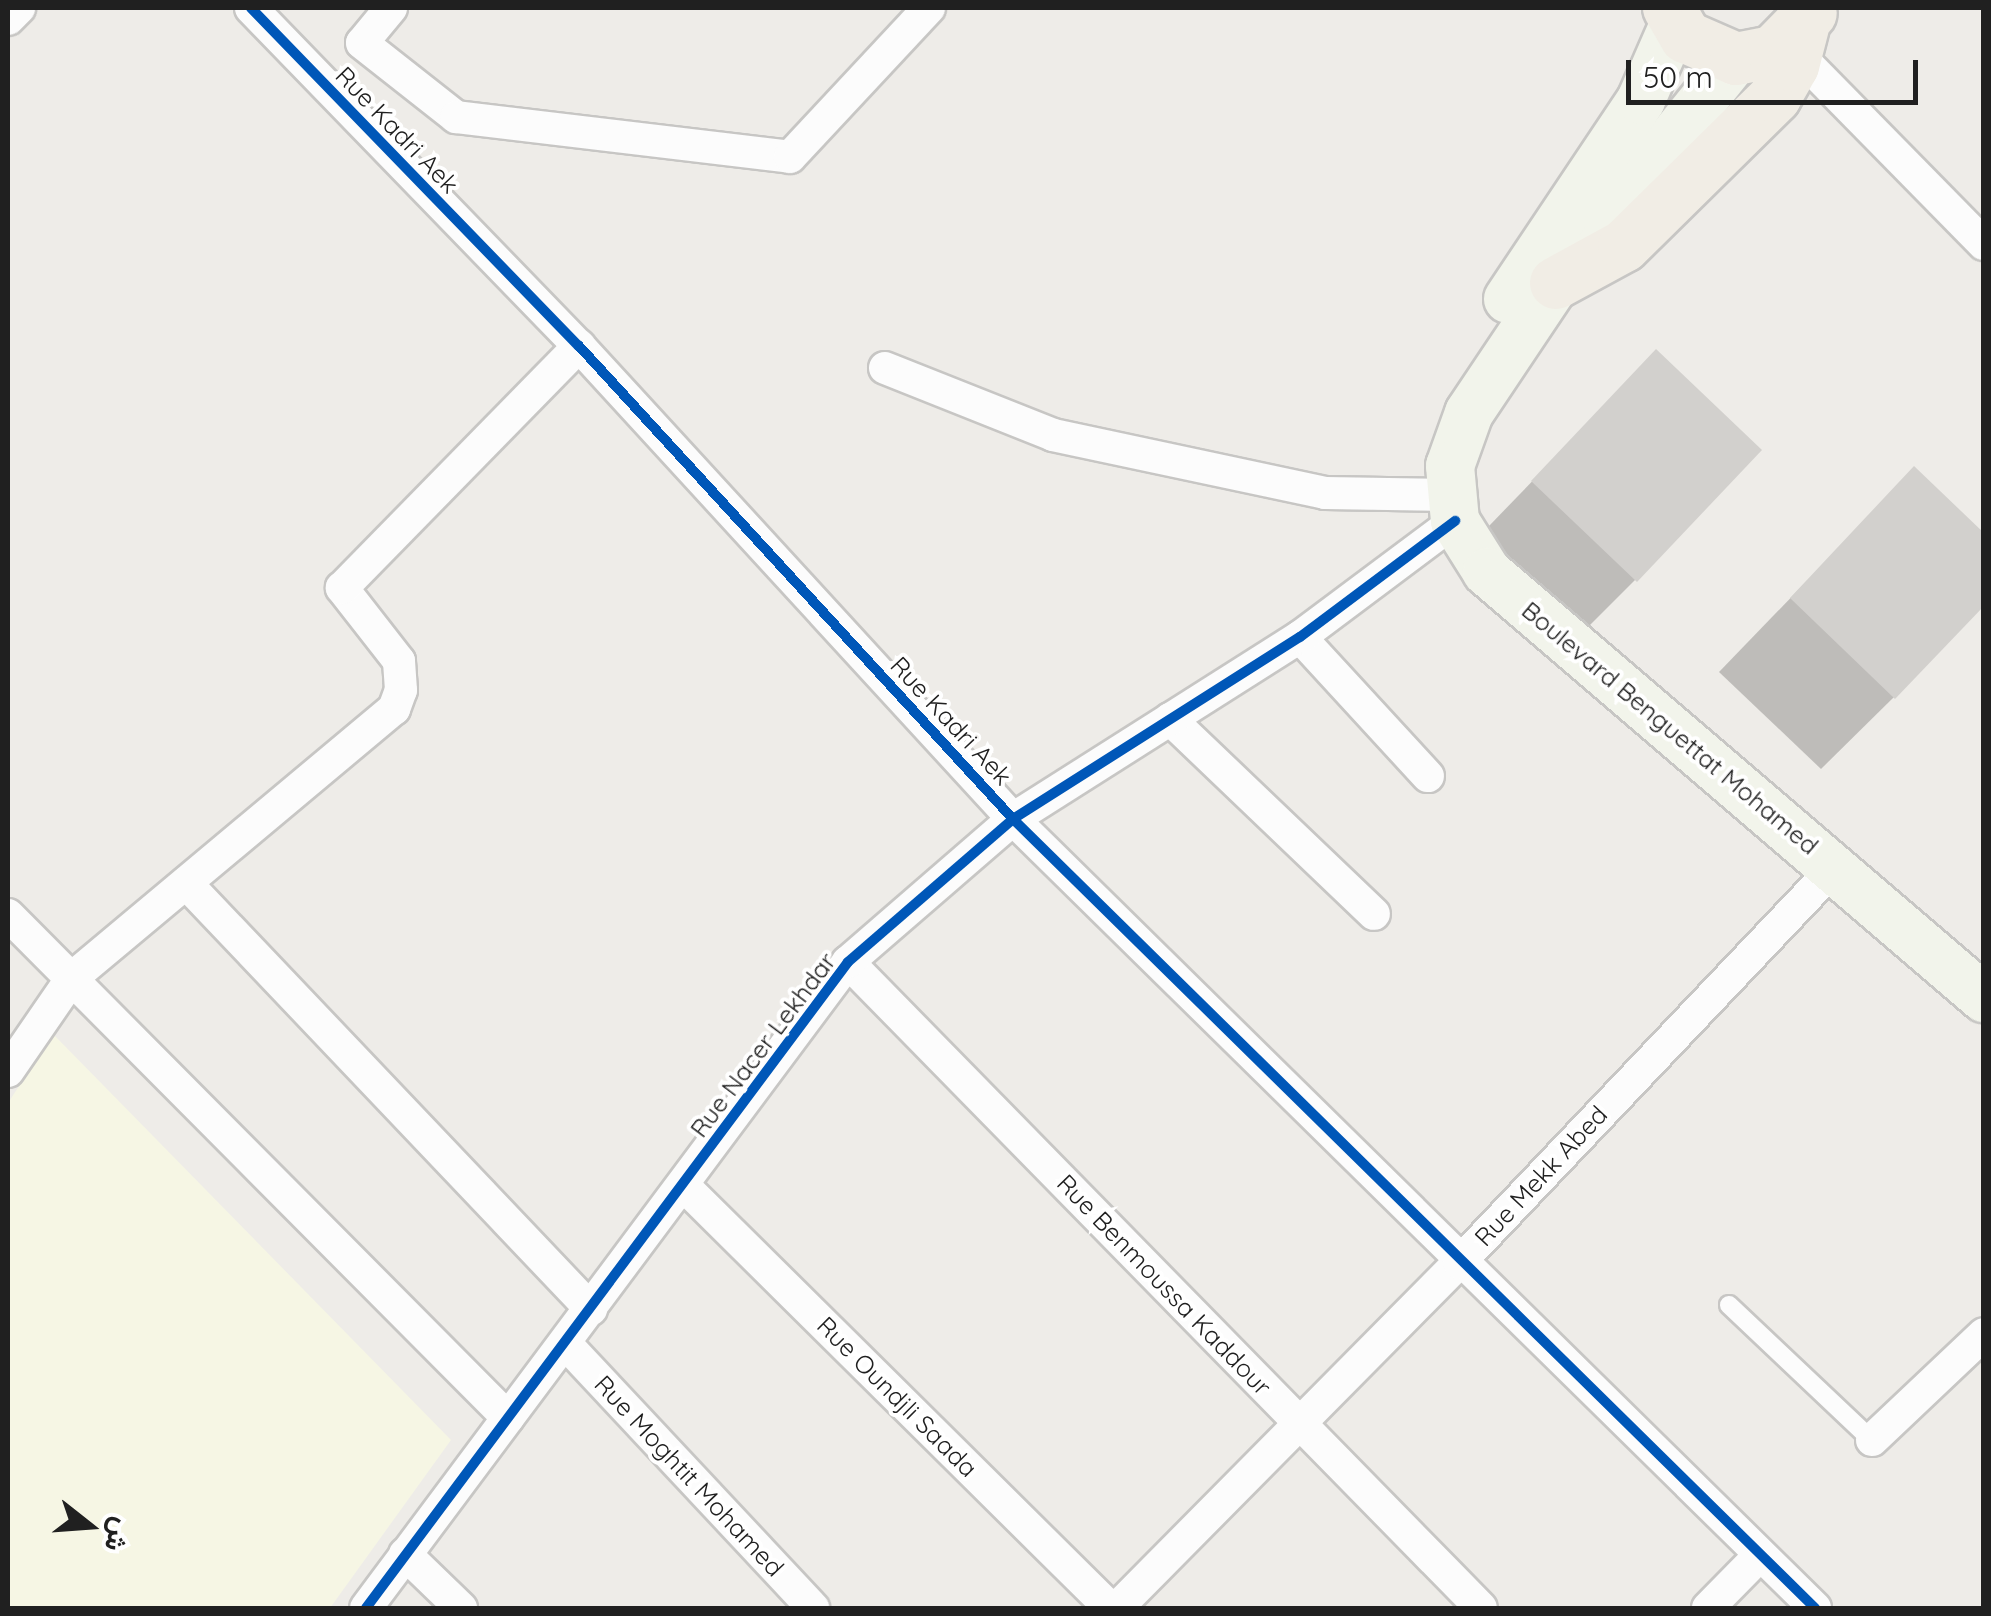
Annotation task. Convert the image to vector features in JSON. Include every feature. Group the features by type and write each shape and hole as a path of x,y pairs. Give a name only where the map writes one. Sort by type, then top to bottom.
{"main road":[{"path":"1469,413 1473,362 1487,330 1641,100 1665,13 1701,48 1736,59 1774,52 1809,21"},
{"path":"1556,284 1624,246 1775,97 1809,21"},
{"path":"1452,508 1450,466 1469,413 1556,284 1736,59"},
{"name":"Boulevard Benguettat Mohamed","path":"1452,508 1487,572 1984,998"}],"street":[{"path":"8,19 19,8"},
{"name":"Rue Kadri Aek","path":"251,8 579,346 1013,819 1459,1263 1815,1608"},
{"path":"392,8 362,43 456,117 790,156 929,8"},
{"path":"1809,21 1984,244"},
{"path":"8,1071 72,978 394,709 402,690 400,662 342,588 579,346"},
{"path":"885,368 1054,436 1325,493 1452,508"},
{"name":"Rue Nacer Lekhdar","path":"366,1608 848,962 1013,819 1300,637 1452,508"},
{"path":"1300,637 1428,776"},
{"path":"1170,719 1374,914"},
{"name":"Rue Mekk Abed","path":"1114,1608 1459,1263 1834,867"},
{"path":"186,883 591,1309"},
{"path":"8,914 508,1418"},
{"name":"Rue Benmoussa Kaddour","path":"848,962 1480,1608"},
{"name":"Rue Oundjli Saada","path":"683,1185 1114,1608"},
{"path":"1872,1440 1984,1334"},
{"name":"Rue Moghtit Mohamed","path":"566,1344 813,1608"},
{"path":"405,1554 461,1608"},
{"path":"1708,1608 1760,1555"}],"lane":[{"path":"1729,1305 1872,1440"}],"shaded area":[{"path":"53,1034 451,1440 330,1608 8,1608 8,1103"}],"building":[{"path":"1656,349 1762,450 1637,582 1531,481"},
{"path":"1914,466 1984,533 1984,606 1895,699 1790,598"}],"cycle path":[{"path":"251,8 579,346 1013,819 1815,1608"},
{"path":"366,1608 848,962 1013,819 1300,637 1455,521"}]}
